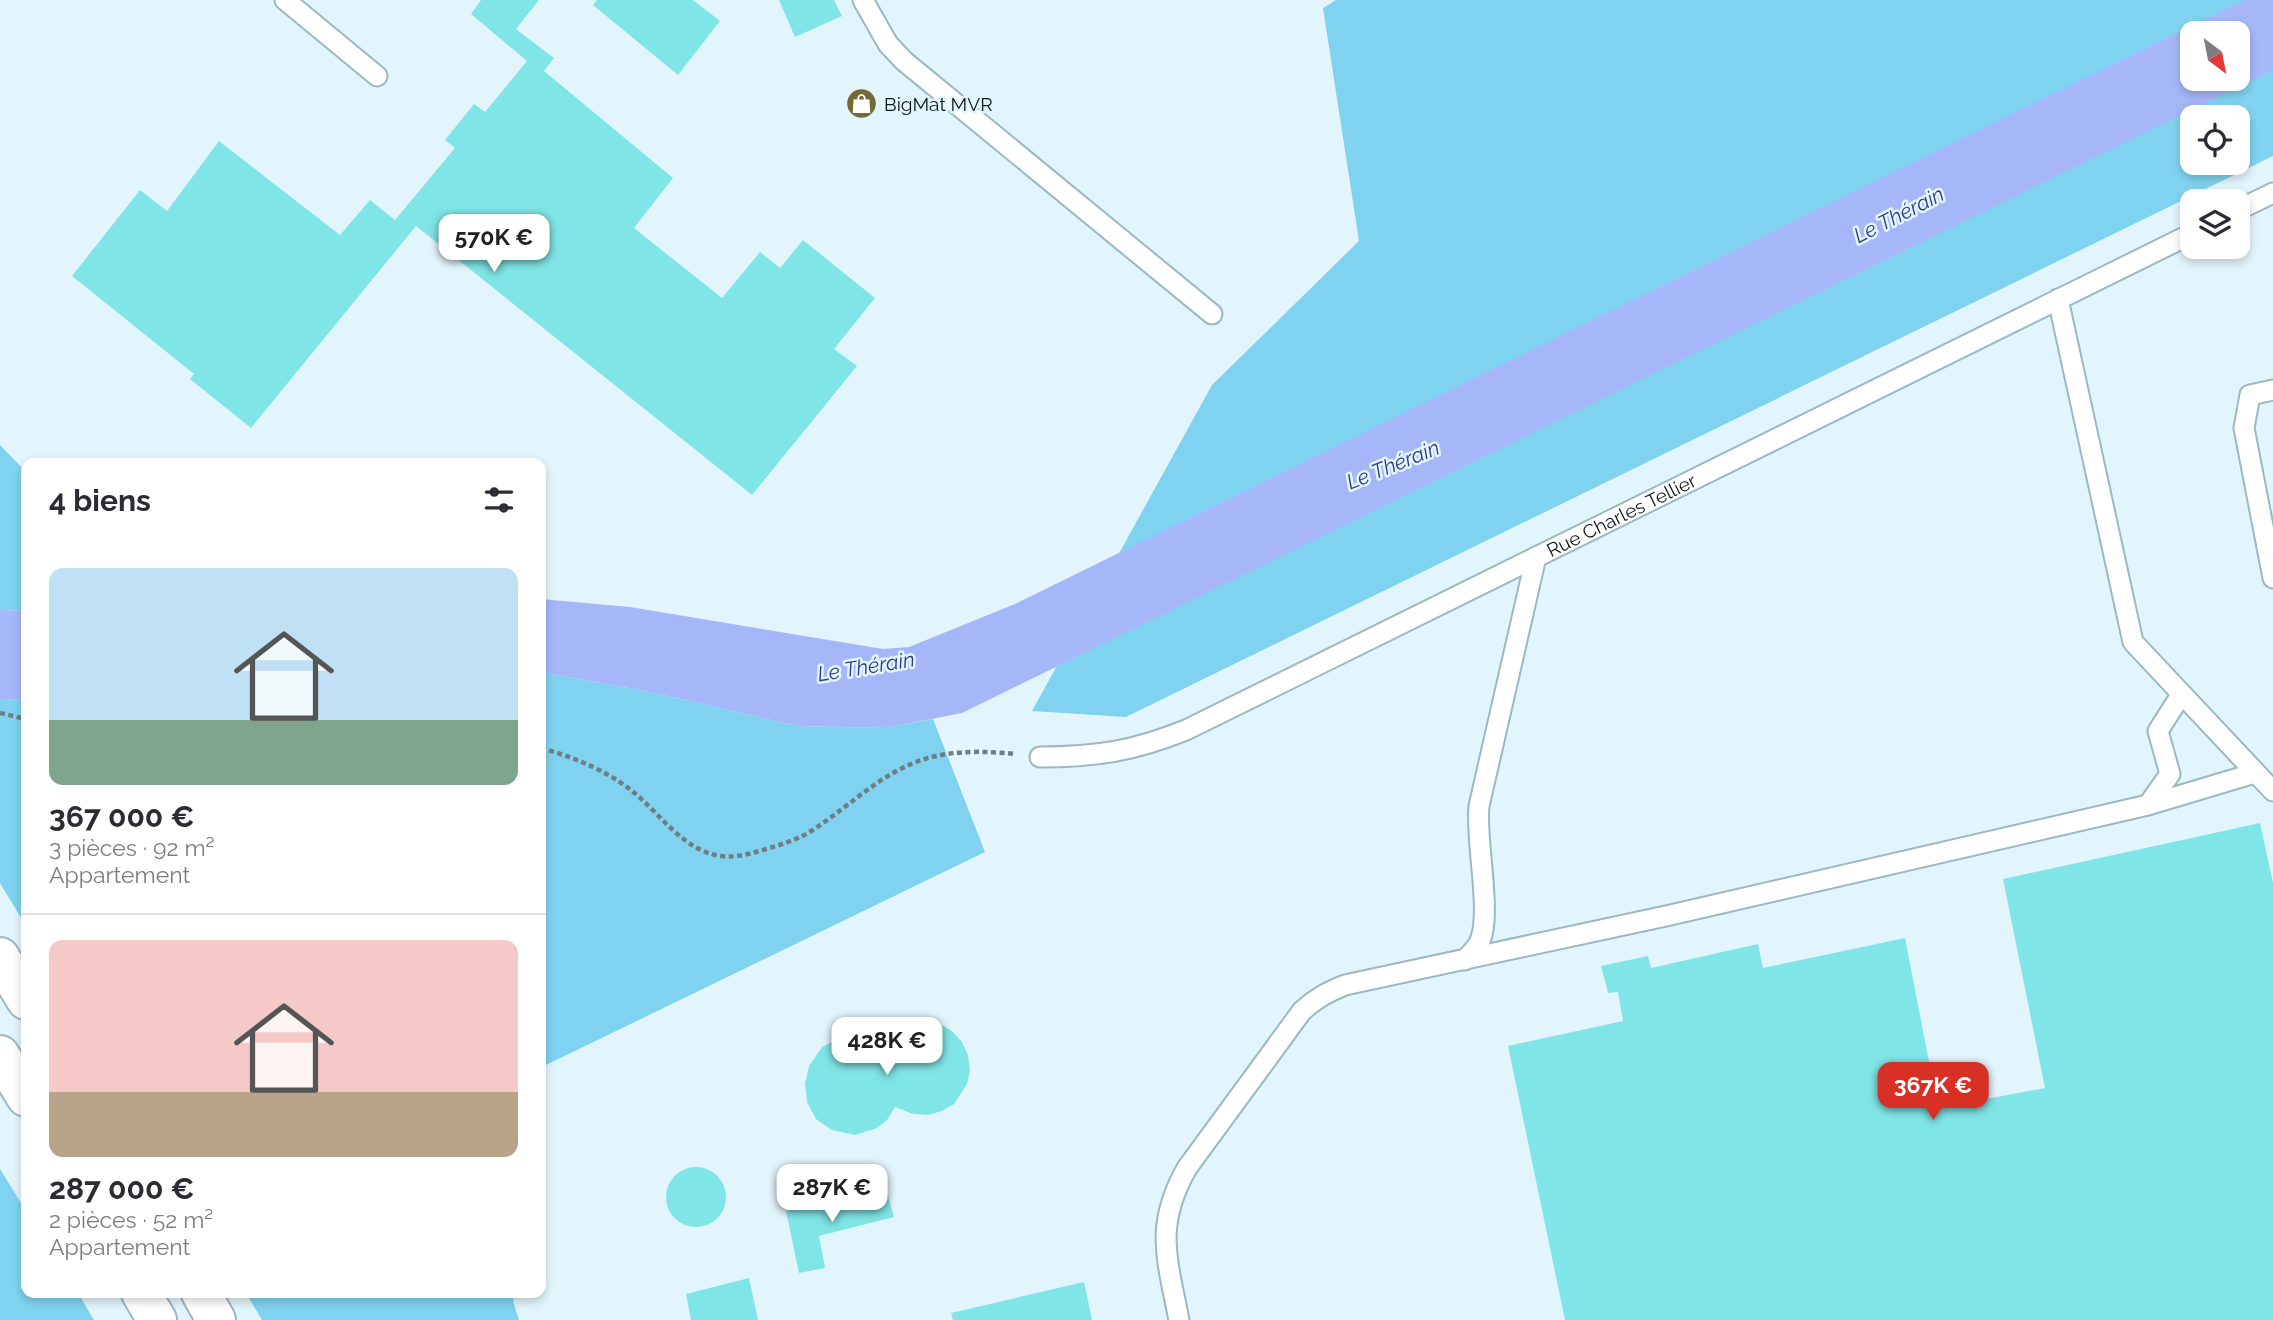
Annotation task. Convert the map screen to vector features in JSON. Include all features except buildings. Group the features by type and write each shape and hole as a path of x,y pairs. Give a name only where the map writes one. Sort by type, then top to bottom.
{"highway":[{"path":"0,957 21,992"},
{"path":"0,1055 21,1089"},
{"path":"144,1298 157,1320"},
{"path":"204,1298 216,1320"}],"lane":[{"path":"285,0 377,76"},
{"path":"863,0 888,44 904,61 1212,314"},
{"path":"2250,205 2273,193"},
{"name":"Rue Charles Tellier","path":"1040,757 1105,755 1163,740 1212,718 2180,239"},
{"path":"2058,299 2133,642 2273,791"},
{"path":"2273,390 2250,395 2244,428 2273,578"},
{"path":"1465,960 1478,945 1484,922 1478,836 1479,806 1536,557"},
{"path":"2148,805 2170,774 2158,731 2180,695"},
{"path":"1179,1320 1168,1265 1165,1225 1176,1187 1187,1168 1302,1011 1315,999 1345,985 1679,913 2148,805 2255,773"}],"path":[{"path":"0,713 21,718"},
{"path":"546,750 596,768 617,779 690,844 717,855 731,857 787,843 806,834 881,781 925,758 994,752 1040,757"}],"shaded area":[{"path":"1336,0 2273,0 2273,156 2250,167 2250,105 2180,105 2180,175 2234,175 2206,189 2180,189 2180,201 1126,717 1032,711 1212,385 1359,241 1323,8"},
{"path":"0,445 21,467 21,611 0,610"},
{"path":"546,673 650,692 797,726 885,728 933,719 985,852 546,1065"},
{"path":"21,699 21,918 0,883 0,700"},
{"path":"0,1169 21,1203 21,1298 81,1298 94,1320 0,1320"},
{"path":"249,1298 513,1298 519,1320 262,1320"}],"water":[{"path":"2244,0 2273,0 2273,70 2250,81 2250,21 2201,21"},
{"name":"Le Thérain","path":"2180,31 2180,91 2230,91 2202,105 2180,105 2180,116 962,713 885,728 797,726 650,692 546,673 546,599 630,607 883,649 909,647 1015,604"},
{"path":"0,610 21,611 21,699 0,700"}],"place":[{"name":"BigMat MVR","path":"861,104"}]}
